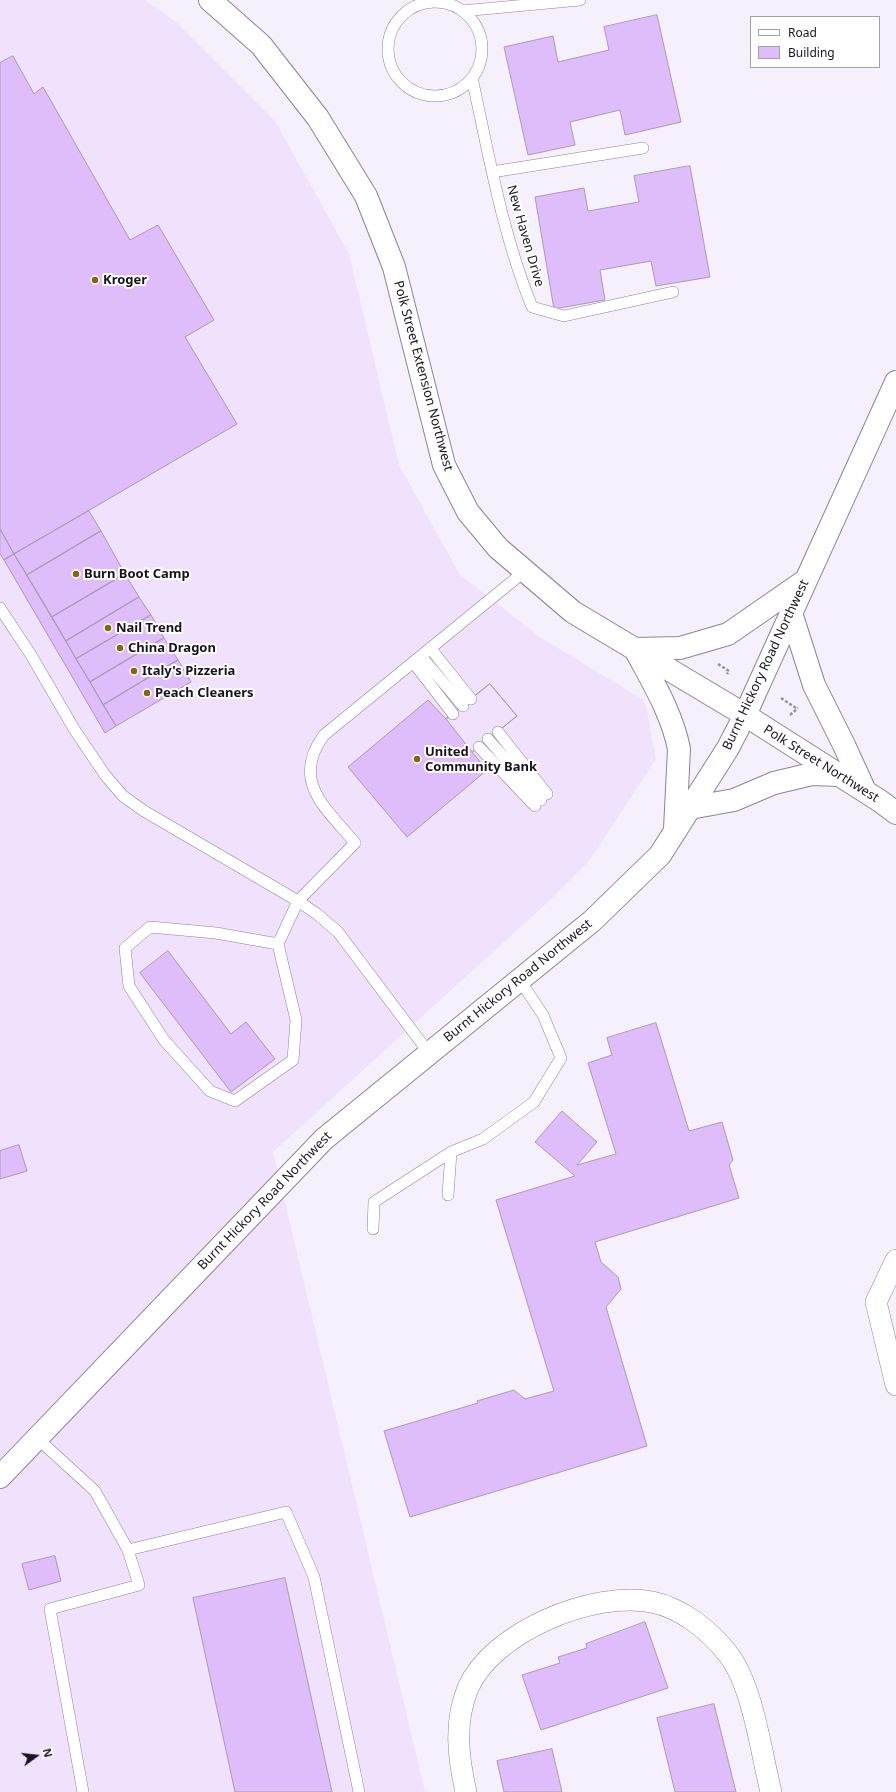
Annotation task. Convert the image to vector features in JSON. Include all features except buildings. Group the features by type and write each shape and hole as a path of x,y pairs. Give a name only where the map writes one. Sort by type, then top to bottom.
{"street":[{"name":"Polk Street Extension Northwest","path":"210,0 261,45 318,118 366,196 394,267 444,465 468,512 498,548 573,612 745,715"},
{"name":"Burnt Hickory Road Northwest","path":"0,1477 324,1139 518,979 592,921 660,855 728,748 745,715 896,382"},
{"path":"675,831 679,749 678,742 673,723 635,649 680,648 728,634 806,580"},
{"path":"791,613 814,685 844,745 865,792"},
{"name":"Polk Street Northwest","path":"745,715 896,813"},
{"path":"690,808 734,800 774,783 812,774 839,775"},
{"path":"896,1260 876,1302 896,1385"},
{"path":"466,1792 460,1768 459,1725 462,1705 469,1687 479,1669 492,1654 524,1631 592,1604 631,1600 652,1602 673,1609 714,1637 729,1655 740,1674 749,1697 771,1792"}],"lane":[{"path":"462,11 580,0"},
{"path":"435,2 451,2 473,21 480,35 482,50 479,64 472,78 461,88 446,95 430,96 415,92 402,82 393,70 388,55 389,39 392,31 395,24 406,12 419,5 435,2"},
{"name":"New Haven Drive","path":"472,78 499,204 520,278 532,307 564,316 673,292"},
{"path":"492,172 643,148"},
{"path":"278,944 216,933 150,927 126,948 129,986 164,1040 210,1091 235,1101 293,1060 296,1020 278,944 298,901 355,843 316,796 310,782 310,763 315,747 324,735 525,571"},
{"path":"0,608 74,729 105,775 123,796 144,812 298,901 317,914 338,932 429,1053"},
{"path":"417,659 467,702 430,648"},
{"path":"417,659 453,714"},
{"path":"498,732 541,800"},
{"path":"488,739 541,800"},
{"path":"479,747 541,800"},
{"path":"373,1229 374,1202 451,1152 483,1140 534,1102 561,1058 543,1015 518,979"},
{"path":"448,1195 451,1152"},
{"path":"37,1438 95,1491 128,1550 139,1585 50,1609 83,1792"},
{"path":"128,1550 286,1512 314,1577 359,1792"}],"path":[{"path":"717,663 729,670 723,680"},
{"path":"780,698 796,708"}],"shaded area":[{"path":"0,0 145,0 176,22 275,121 349,254 399,465 460,575 540,637 645,701 656,759 589,861 549,901 273,1152 425,1792 0,1792"}],"place":[{"name":"Kroger","path":"95,280"},
{"name":"Burn Boot Camp","path":"76,574"},
{"name":"Nail Trend","path":"108,628"},
{"name":"China Dragon","path":"120,648"},
{"name":"Italy's Pizzeria","path":"134,671"},
{"name":"Peach Cleaners","path":"147,693"},
{"name":"United Community Bank","path":"417,759"}]}
